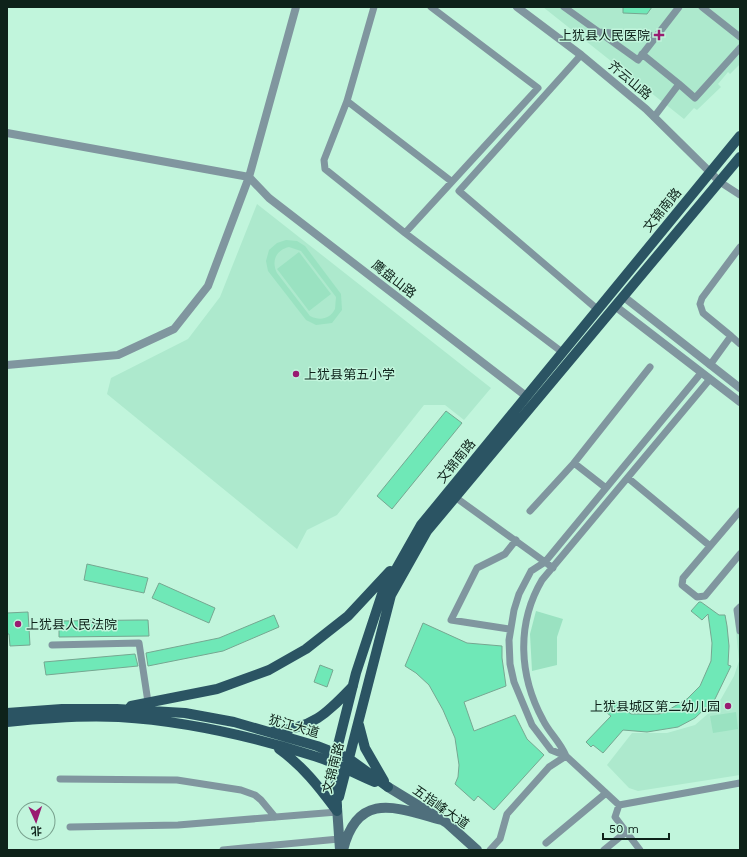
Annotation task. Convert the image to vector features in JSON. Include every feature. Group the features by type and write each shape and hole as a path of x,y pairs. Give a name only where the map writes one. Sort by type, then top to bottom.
{"main road":[{"name":"文锦南路","path":"337,810 335,765 336,753 353,686 382,594 420,525 740,136"},
{"name":"文锦南路","path":"337,810 348,758 391,595 427,531 740,158"},
{"path":"117,709 217,689 269,670 306,649 348,616 402,558"},
{"path":"267,732 300,728 316,720 331,709 353,686"},
{"name":"犹江大道","path":"7,714 62,709 117,709 185,713 234,722 317,746 348,758 388,787"},
{"name":"犹江大道","path":"7,722 63,718 118,717 183,724 232,733 316,756 388,787"},
{"path":"358,720 365,748 377,772 388,787"},
{"path":"274,745 298,763 337,810 340,850"},
{"name":"五指峰大道","path":"388,787 442,820 477,850"},
{"path":"343,850 347,834 354,822 367,811 382,807 398,808 442,820"}],"street":[{"path":"7,365 118,356 174,329 208,286 249,177 296,7"},
{"path":"374,7 347,102 323,165 328,173 405,234 562,352"},
{"path":"405,234 538,88 431,7"},
{"name":"齐云山路","path":"517,7 581,55 654,117 720,182"},
{"path":"564,7 638,60 679,7"},
{"path":"702,7 740,37"},
{"path":"598,32 656,36"},
{"path":"642,54 696,98 740,48"},
{"path":"581,55 459,190 597,309"},
{"path":"654,117 679,84"},
{"path":"347,102 452,181"},
{"path":"7,133 249,177"},
{"name":"鹰盘山路","path":"249,177 269,198 526,396"},
{"path":"720,182 740,195"},
{"path":"740,247 702,298 700,304 703,313 740,344"},
{"path":"624,297 740,388"},
{"path":"615,306 740,402"},
{"path":"566,756 560,742 546,725 530,694 524,664 524,635 531,603 542,580 628,478 706,376 731,336"},
{"path":"530,511 574,463 650,366"},
{"path":"619,805 566,756 551,750 536,731 525,712 514,682 510,664 509,632 517,598 531,571 546,562 606,488 706,376"},
{"path":"574,463 606,488"},
{"path":"628,478 710,546"},
{"path":"455,497 553,568"},
{"path":"740,511 683,578 682,585 697,598 704,596 740,554"},
{"path":"516,540 505,554 477,568 451,620 524,635"},
{"path":"517,598 531,603"},
{"path":"740,608 737,610 740,631"},
{"path":"52,645 139,643 148,702"},
{"path":"536,731 546,725"},
{"path":"490,850 500,839 507,814 549,767 566,756"},
{"path":"60,779 177,780 240,790 254,795 261,800 275,817"},
{"path":"619,805 740,782"},
{"path":"546,842 606,793"},
{"path":"619,805 615,817 640,850"},
{"path":"70,827 178,825 337,810"},
{"path":"604,850 626,832"},
{"path":"223,850 339,839"}],"shaded area":[{"name":"上犹县人民医院","path":"543,7 740,7 740,64 730,74 728,72 718,84 721,87 697,110 694,108 684,119"},
{"name":"上犹县第五小学","path":"257,204 491,388 464,420 445,405 424,405 337,515 307,530 297,549 107,394 111,378 188,339 220,297"},
{"path":"286,240 297,241 305,246 341,294 342,310 332,323 316,325 306,320 268,271 266,261 269,250 277,243","holes":["289,247 301,251 336,297 335,309 328,317 321,319 310,316 275,269 276,257 278,253 285,248"]},
{"path":"299,252 331,294 309,311 277,269"},
{"path":"536,611 563,619 557,637 557,665 532,671 530,634"},
{"name":"上犹县城区第二幼儿园","path":"740,616 740,775 638,791 629,788 607,765 632,733 667,733 695,725 710,712 721,699 734,676 739,661 735,621"},
{"path":"736,712 738,729 713,733 710,716"}],"building":[{"path":"623,7 652,7 647,14 623,13"},
{"path":"446,411 462,423 392,509 377,496"},
{"path":"87,564 148,578 144,593 84,580"},
{"path":"159,583 215,608 209,623 152,598"},
{"path":"699,602 719,615 725,615 727,626 729,646 728,665 731,666 715,699 695,718 678,727 647,732 623,730 603,753 593,745 591,747 586,742 611,716 607,713 616,702 631,714 659,714 670,711 670,709 687,699 700,686 711,661 712,643 708,614 702,620 691,611"},
{"name":"上犹县人民法院","path":"28,612 30,645 10,646 9,634 7,634 7,613"},
{"path":"274,615 279,627 223,651 148,666 146,653 219,638"},
{"path":"148,620 149,636 59,637 59,621"},
{"path":"423,623 467,643 502,646 506,686 464,702 474,731 515,715 527,739 544,755 494,810 478,796 474,801 455,784 458,777 459,765 455,738 443,710 429,685 416,673 405,666"},
{"path":"135,654 138,666 46,675 44,662"},
{"path":"320,665 333,670 327,687 314,682"}],"place":[{"name":"上犹县人民医院","path":"659,35"},
{"name":"上犹县第五小学","path":"296,374"},
{"name":"上犹县人民法院","path":"18,624"},
{"name":"上犹县城区第二幼儿园","path":"728,706"}]}
